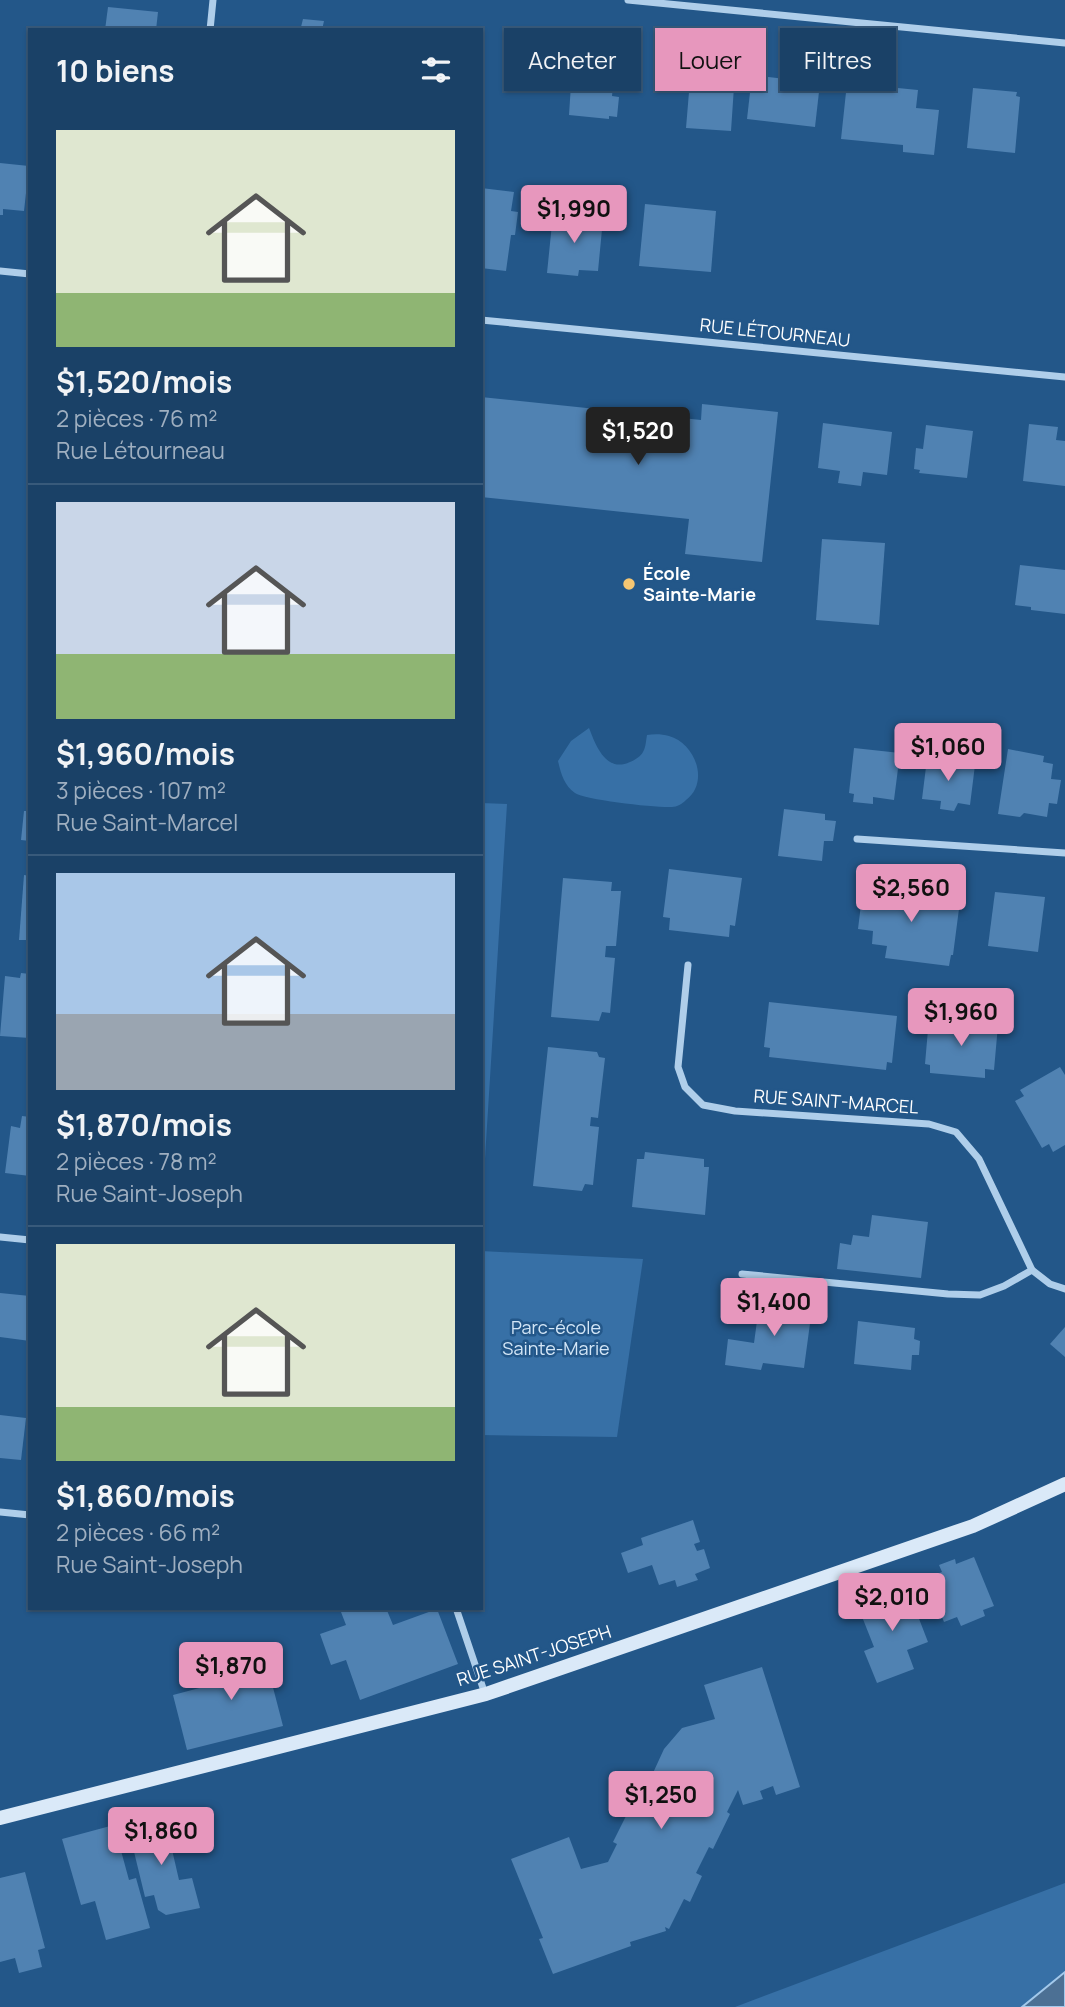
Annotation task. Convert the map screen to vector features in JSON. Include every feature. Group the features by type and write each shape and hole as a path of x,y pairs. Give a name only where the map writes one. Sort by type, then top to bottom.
{"street":[{"path":"210,28 213,0"},
{"path":"628,0 1065,43"},
{"path":"0,271 28,274"},
{"name":"RUE LÉTOURNEAU","path":"483,320 1065,377"},
{"path":"857,839 1065,853"},
{"name":"RUE SAINT-MARCEL","path":"688,965 678,1067 685,1087 704,1105 735,1111 929,1124 956,1132 979,1159 1032,1270"},
{"path":"0,1237 28,1240"},
{"path":"742,1274 980,1295 1004,1286 1032,1270 1050,1284 1065,1289"},
{"name":"RUE SAINT-JOSEPH","path":"0,1818 486,1694 973,1526 1065,1484"},
{"path":"0,1512 28,1515"},
{"path":"457,1610 486,1694"}],"green space":[{"path":"589,728 603,756 614,764 630,762 639,756 645,748 647,735 664,735 678,740 686,746 696,764 698,774 693,792 681,804 672,807 606,801 575,793 566,783 558,761 571,741"},
{"path":"483,803 507,804 483,1191"},
{"name":"Parc-école Sainte-Marie","path":"483,1251 643,1259 617,1437 483,1435"},
{"path":"1065,1883 1065,2007 735,2007"}],"shaded area":[{"path":"1065,1972 1065,2007 1022,2007"}],"building":[{"path":"108,7 158,12 156,28 105,28"},
{"path":"303,19 324,21 322,28 290,28 301,27"},
{"path":"766,77 780,78 780,91 819,91 815,127 747,119 750,91 766,91"},
{"path":"896,88 918,90 916,108 939,110 934,155 903,152 903,145 841,139 846,91 896,91"},
{"path":"973,88 1017,92 1016,96 1020,97 1015,153 967,148"},
{"path":"571,91 613,91 612,96 619,97 617,117 609,116 609,119 569,115"},
{"path":"689,91 734,91 731,131 686,128"},
{"path":"0,163 28,166 24,211 3,209 3,215 0,215"},
{"path":"483,188 514,192 511,211 518,212 515,235 511,235 506,271 483,268"},
{"path":"645,204 716,211 711,272 639,266"},
{"path":"553,214 603,219 598,271 579,270 578,276 547,273"},
{"path":"483,397 701,420 702,404 778,412 762,562 685,554 689,519 483,497"},
{"path":"823,423 892,432 887,475 863,472 861,486 838,483 840,471 818,468"},
{"path":"1029,424 1058,427 1056,440 1065,441 1065,486 1023,481"},
{"path":"926,425 973,431 967,478 919,473 920,470 914,469 916,448 923,449"},
{"path":"822,539 885,543 879,625 816,620"},
{"path":"1020,565 1065,570 1065,614 1015,605"},
{"path":"854,748 900,753 894,800 873,797 873,804 853,802 854,794 849,793"},
{"path":"1008,749 1044,756 1043,762 1053,764 1051,779 1061,780 1057,804 1049,803 1047,817 1024,813 1020,817 998,814"},
{"path":"927,759 975,765 970,805 958,803 954,811 940,809 941,801 922,799"},
{"path":"784,809 825,814 825,820 836,821 833,841 824,841 822,861 778,856"},
{"path":"24,811 28,811 28,841 21,840"},
{"path":"669,869 742,878 735,926 730,925 729,937 669,930 670,918 663,917"},
{"path":"24,875 28,876 28,940 19,940"},
{"path":"563,878 612,882 611,891 621,891 616,946 606,946 605,957 615,958 610,1013 602,1012 599,1021 551,1017"},
{"path":"864,880 883,882 881,895 907,893 907,897 917,899 918,890 957,895 956,901 960,901 953,955 949,966 885,958 887,946 872,944 873,931 858,929"},
{"path":"995,892 1045,897 1038,952 988,946"},
{"path":"21,973 28,974 28,1038 0,1036 5,976 20,978"},
{"path":"769,1002 897,1016 892,1063 887,1062 886,1070 769,1057 770,1048 764,1047"},
{"path":"929,1018 998,1025 994,1070 985,1069 985,1078 930,1073 930,1065 925,1064"},
{"path":"548,1047 597,1052 599,1057 605,1058 598,1118 591,1117 590,1126 599,1127 593,1185 585,1184 582,1191 533,1186"},
{"path":"1060,1067 1065,1075 1065,1145 1053,1152 1049,1144 1042,1148 1015,1101 1024,1096 1020,1090"},
{"path":"22,1116 28,1117 28,1176 5,1173 11,1126 20,1128"},
{"path":"645,1152 704,1159 704,1167 709,1167 705,1215 632,1207 637,1159 644,1159"},
{"path":"872,1215 928,1222 921,1278 837,1269 840,1243 851,1245 853,1235 869,1237"},
{"path":"0,1293 28,1296 28,1341 0,1337"},
{"path":"760,1299 804,1305 802,1314 811,1316 804,1368 763,1363 761,1370 725,1365 728,1339 754,1343"},
{"path":"858,1321 915,1328 914,1339 920,1341 919,1355 912,1355 911,1370 854,1364"},
{"path":"1065,1327 1065,1357 1050,1344"},
{"path":"0,1415 26,1418 21,1460 0,1458"},
{"path":"693,1520 700,1542 694,1544 697,1551 704,1549 710,1568 695,1574 698,1580 677,1587 675,1580 659,1585 652,1565 628,1573 621,1553 643,1545 641,1538"},
{"path":"974,1557 994,1606 983,1610 985,1616 961,1626 957,1617 944,1622 926,1578 942,1572 939,1565 955,1559 956,1564"},
{"path":"906,1585 928,1642 907,1650 914,1669 877,1683 864,1651 874,1647 857,1604"},
{"path":"387,1610 393,1625 437,1610 458,1664 360,1700 346,1660 331,1665 320,1634 346,1625 341,1612"},
{"path":"262,1645 283,1726 187,1750 173,1695 226,1681 220,1656"},
{"path":"762,1667 800,1787 776,1795 773,1786 760,1791 763,1799 743,1805 738,1790 713,1849 709,1847 696,1873 702,1876 690,1902 684,1899 669,1929 665,1927 666,1931 630,1942 631,1946 553,1974 539,1939 543,1938 511,1859 569,1837 581,1869 608,1862 617,1844 613,1842 636,1796 641,1799 664,1749 682,1728 715,1719 704,1685"},
{"path":"164,1815 179,1880 192,1878 200,1908 166,1915 158,1910 154,1895 145,1897 127,1823"},
{"path":"114,1825 129,1880 136,1878 150,1928 106,1940 95,1901 81,1905 62,1839"},
{"path":"25,1872 45,1948 38,1950 42,1967 19,1973 15,1958 0,1962 0,1878"}],"place":[{"name":"École Sainte-Marie","path":"629,584"}]}
